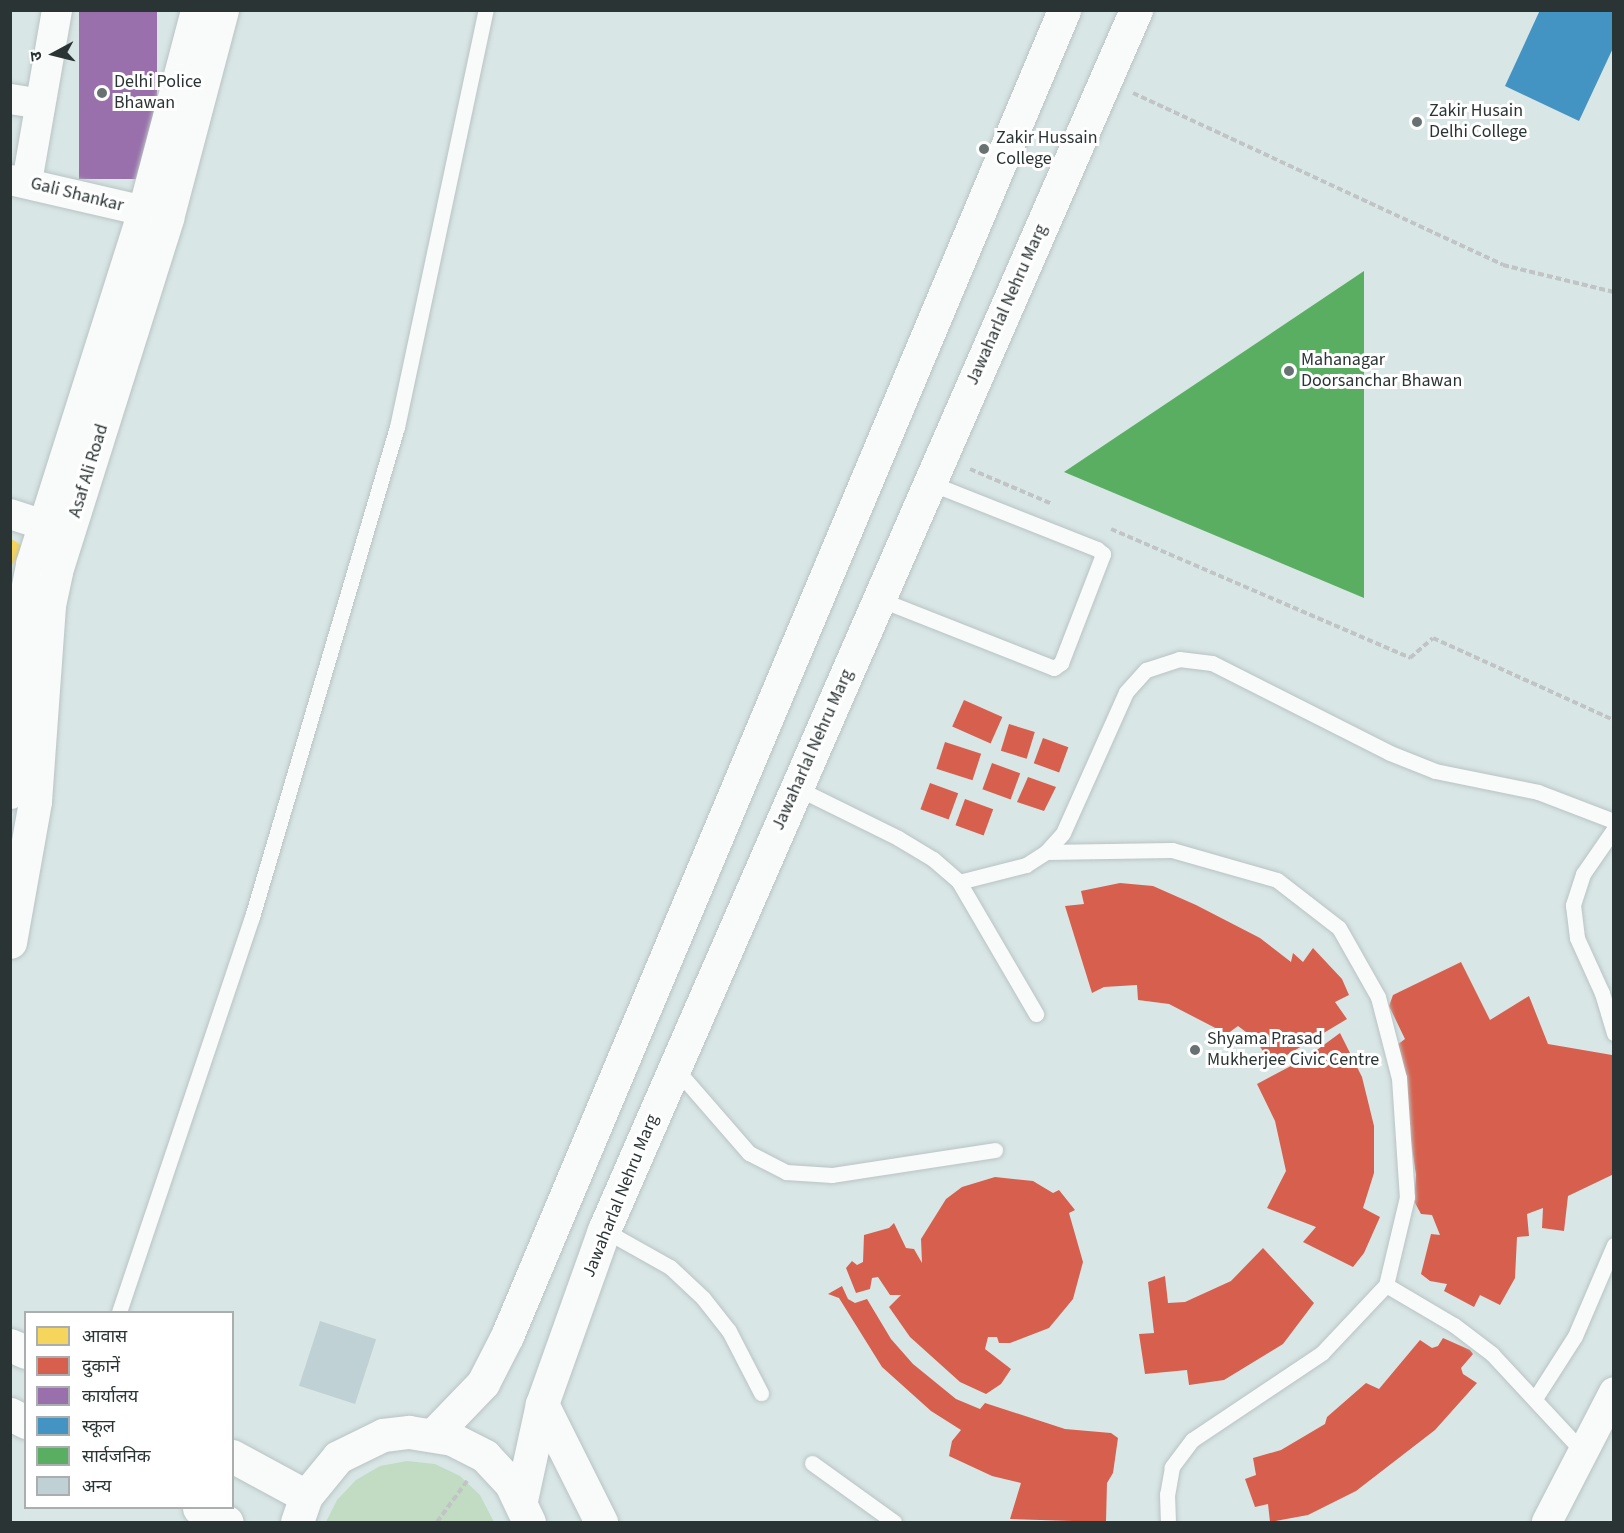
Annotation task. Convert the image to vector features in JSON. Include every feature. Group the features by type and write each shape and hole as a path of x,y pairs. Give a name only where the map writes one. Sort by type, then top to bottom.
{"main road":[{"name":"Asaf Ali Road","path":"10,792 18,599 46,526 144,211 197,10"},
{"name":"Asaf Ali Road","path":"10,942 35,801 49,605 56,571 167,218 222,10"},
{"path":"434,1434 483,1383 507,1336 1064,10"},
{"name":"Jawaharlal Nehru Marg","path":"525,1511 542,1404 604,1230 1136,10"},
{"path":"10,1345 24,1351"},
{"path":"542,1404 601,1522"},
{"path":"10,1414 24,1421"},
{"path":"234,1458 302,1509 338,1457 360,1444 384,1435 434,1434 461,1442 485,1456 512,1484 525,1511"},
{"path":"201,1509 227,1522"}],"street":[{"path":"19,181 40,104 57,10"},
{"path":"10,99 40,104"},
{"name":"Gali Shankar","path":"19,181 144,211"},
{"path":"10,513 46,526"},
{"path":"1547,1522 1614,1392"}],"lane":[{"path":"119,1311 252,917 397,428 486,10"},
{"path":"879,599 1054,668 1061,663 1102,554 1097,549 935,470"},
{"path":"959,882 1026,865 1046,852 1062,833 1126,692 1146,670 1179,659 1212,663 1390,753 1435,771 1538,792 1614,821"},
{"path":"797,788 898,838 933,859 959,882 1036,1014"},
{"path":"1614,829 1583,874 1573,906 1577,938 1602,993 1614,1034"},
{"path":"1046,852 1172,850 1278,880 1339,928 1378,997 1399,1078 1407,1197 1386,1285 1322,1353 1192,1440 1172,1467 1167,1494 1168,1522"},
{"path":"675,1068 749,1153 786,1172 832,1175 995,1150"},
{"path":"604,1230 670,1267 703,1298 729,1331 761,1393"},
{"path":"1536,1397 1575,1336 1614,1245"},
{"path":"1386,1285 1454,1325 1536,1397 1583,1452"},
{"path":"812,1463 894,1522"}],"path":[{"path":"1106,80 1503,265 1614,292"},
{"path":"935,470 1061,508"},
{"path":"1105,527 1410,658 1433,638 1614,720"},
{"path":"460,1472 474,1483"},
{"path":"437,1522 469,1478"}],"green space":[{"path":"407,1461 435,1464 460,1476 480,1495 494,1522 326,1522 337,1500 356,1480 380,1466"}],"building: आवास":[{"path":"10,538 24,547 10,568"}],"building: दुकानें":[{"path":"964,700 1002,717 991,744 952,726"},
{"path":"1009,724 1035,732 1027,759 1001,751"},
{"path":"1043,738 1068,747 1059,773 1034,763"},
{"path":"945,742 981,754 972,780 936,769"},
{"path":"992,763 1020,773 1011,800 982,789"},
{"path":"1028,777 1056,787 1044,811 1017,802"},
{"path":"930,783 958,793 949,820 920,809"},
{"path":"965,799 993,809 984,836 955,825"},
{"path":"1120,883 1153,886 1196,905 1260,938 1291,962 1293,953 1303,962 1313,948 1342,979 1349,995 1335,1002 1347,1019 1272,1064 1254,1038 1238,1026 1227,1034 1169,1004 1138,1000 1137,985 1104,987 1092,993 1065,906 1084,904 1081,891"},
{"path":"1461,962 1490,1020 1529,996 1548,1044 1612,1055 1614,1064 1614,1174 1568,1196 1564,1231 1542,1228 1543,1208 1527,1214 1529,1236 1517,1237 1515,1278 1500,1305 1480,1295 1474,1307 1444,1291 1447,1284 1430,1281 1421,1274 1431,1234 1440,1235 1432,1215 1421,1214 1414,1201 1416,1175 1397,1045 1405,1039 1389,1006 1393,995"},
{"path":"1340,1033 1362,1077 1374,1126 1374,1173 1363,1208 1380,1217 1364,1253 1353,1267 1303,1242 1316,1227 1267,1208 1286,1171 1275,1121 1257,1084 1306,1058"},
{"path":"995,1177 1033,1181 1053,1193 1059,1190 1075,1210 1069,1213 1083,1262 1073,1299 1049,1328 1010,1343 999,1343 997,1337 988,1337 985,1349 1011,1369 1001,1384 986,1394 960,1382 910,1337 889,1307 901,1295 890,1295 878,1277 872,1278 870,1289 856,1293 846,1268 852,1261 857,1265 863,1262 864,1235 889,1228 894,1223 906,1248 914,1249 922,1263 921,1239 946,1199 962,1187"},
{"path":"1263,1248 1314,1303 1283,1344 1224,1380 1189,1385 1187,1370 1145,1374 1139,1334 1154,1333 1148,1282 1165,1276 1168,1303 1185,1302 1231,1281"},
{"path":"842,1286 848,1299 855,1303 867,1299 891,1339 913,1364 956,1399 980,1409 985,1403 1065,1429 1111,1433 1118,1438 1113,1473 1107,1483 1106,1522 1010,1519 1021,1483 992,1476 949,1456 952,1441 961,1430 931,1411 882,1367 839,1298 828,1294"},
{"path":"1443,1338 1470,1350 1473,1354 1461,1368 1463,1374 1477,1383 1435,1430 1356,1491 1308,1515 1270,1522 1268,1504 1255,1507 1245,1479 1256,1475 1253,1458 1281,1450 1325,1424 1327,1417 1366,1383 1379,1389 1420,1340 1432,1348 1438,1346"}],"building: कार्यालय":[{"name":"Delhi Police Bhawan","path":"79,10 157,10 157,179 79,179"}],"building: स्कूल":[{"path":"1540,10 1614,10 1614,46 1579,121 1505,86"}],"building: सार्वजनिक":[{"name":"Mahanagar Doorsanchar Bhawan","path":"1364,271 1364,598 1064,472"}],"building: अन्य":[{"path":"320,1321 376,1339 355,1404 299,1386"}],"place":[{"name":"Delhi Police Bhawan","path":"102,93"},
{"name":"Zakir Husain Delhi College","path":"1417,122"},
{"name":"Zakir Hussain College","path":"984,149"},
{"name":"Mahanagar Doorsanchar Bhawan","path":"1289,371"},
{"name":"Shyama Prasad Mukherjee Civic Centre","path":"1195,1050"}]}
